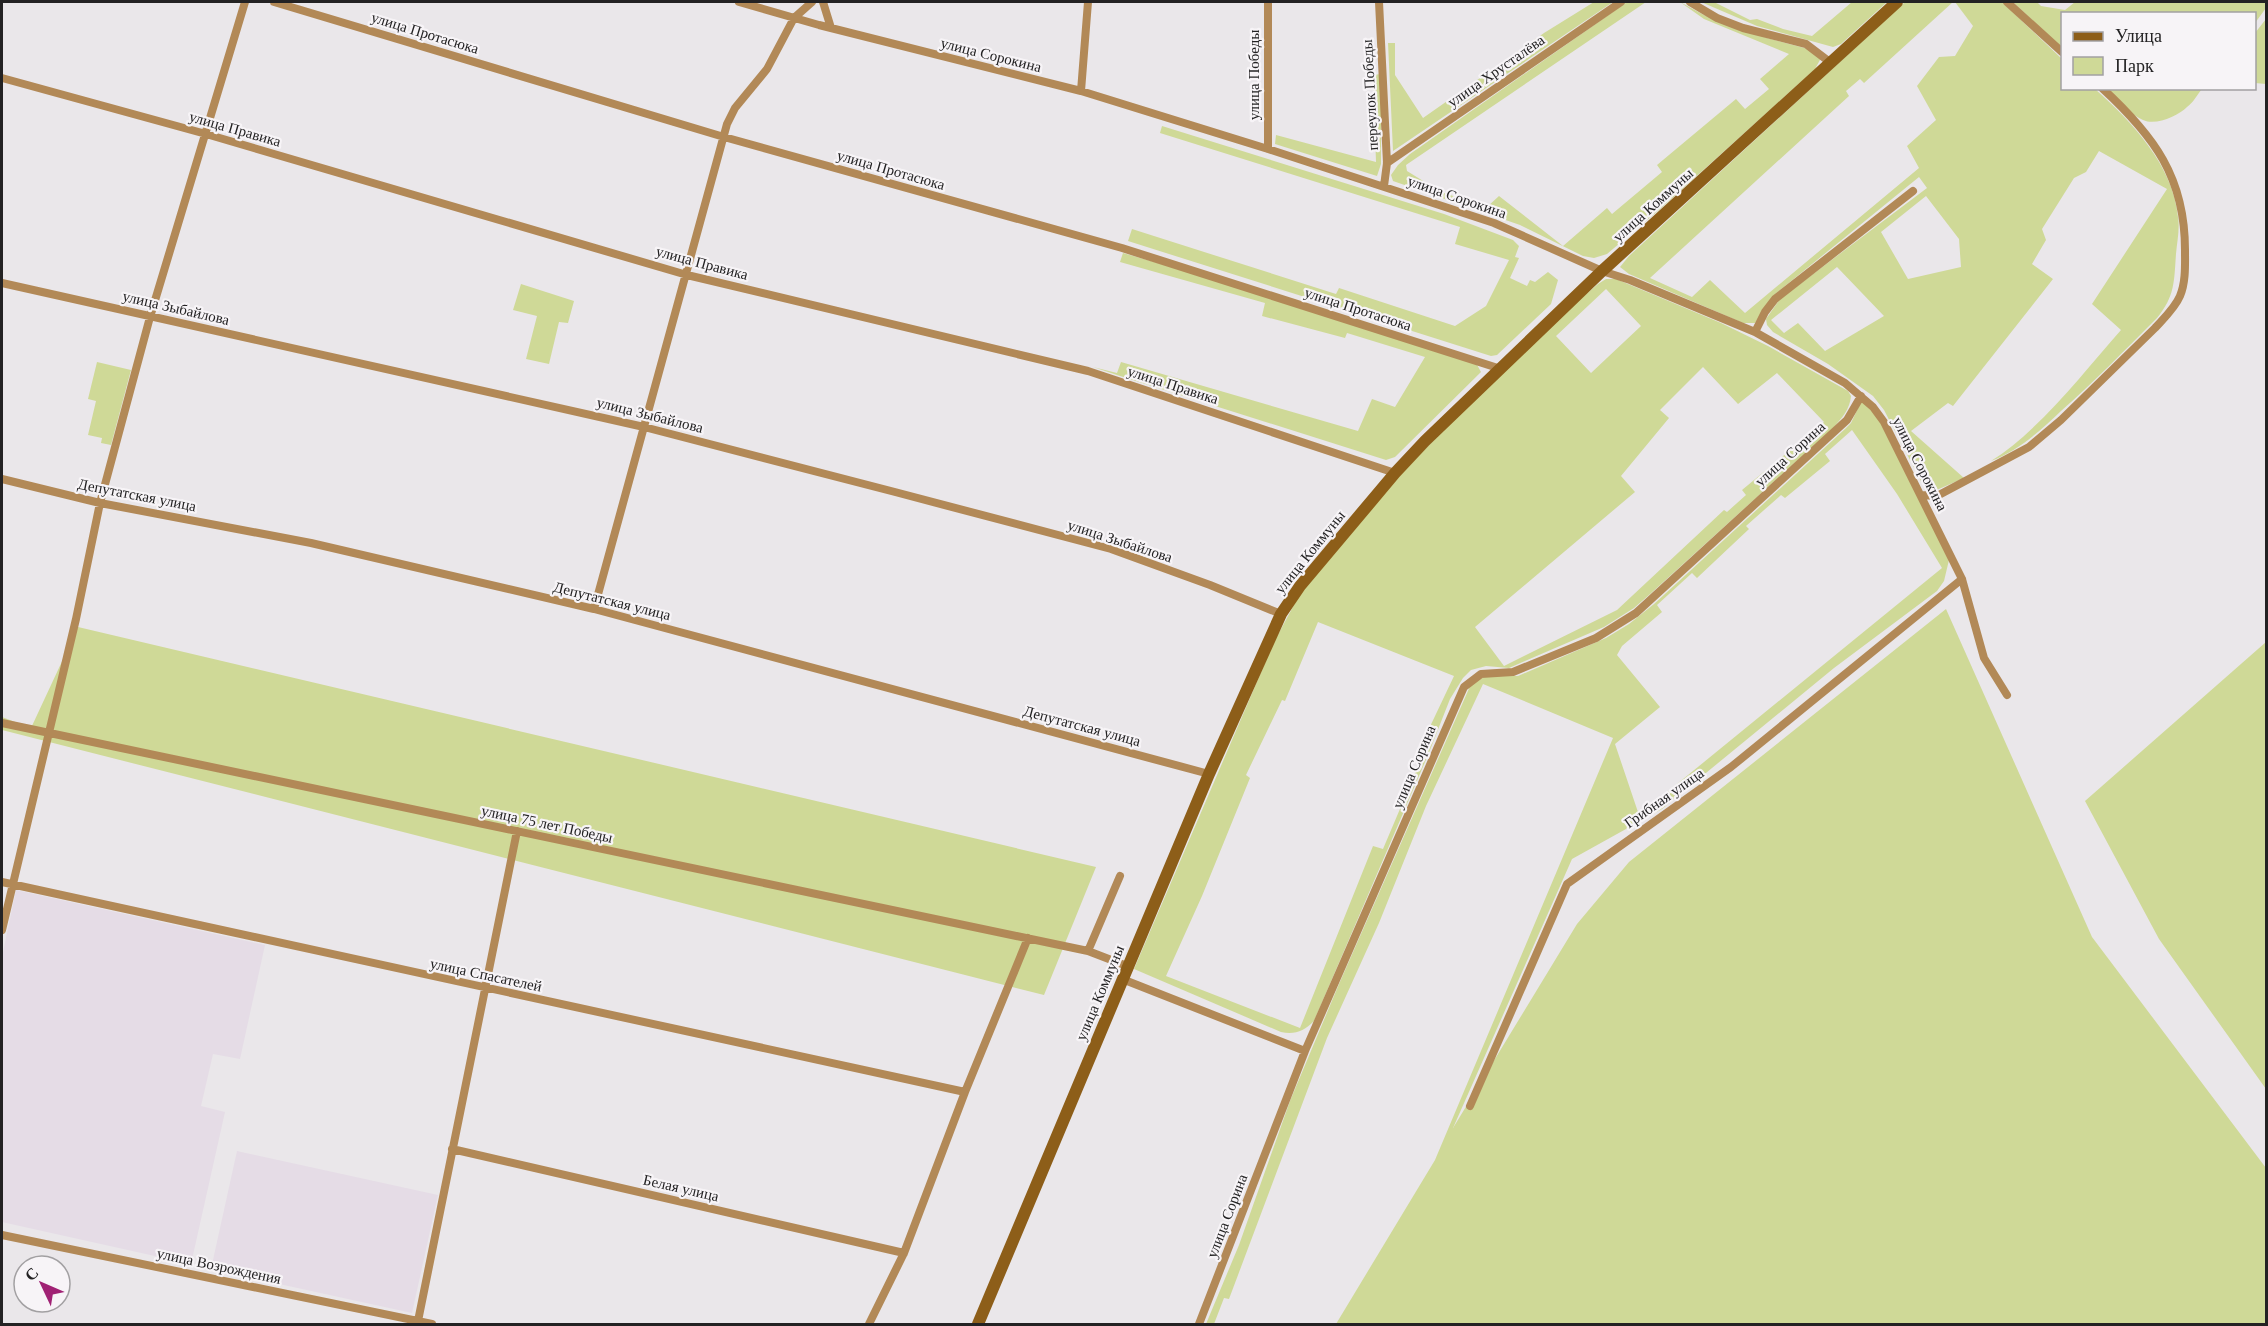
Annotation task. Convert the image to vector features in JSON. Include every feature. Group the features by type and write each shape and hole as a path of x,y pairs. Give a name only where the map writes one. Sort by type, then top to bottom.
{"street":[{"path":"2,930 76,620 100,503 150,317 245,2"},
{"name":"улица Протасюка","path":"274,2 724,138 1122,248 1501,369"},
{"name":"улица Сорокина","path":"739,2 831,28 1081,91 1384,186 1494,223 1602,271 1630,280 1755,332 1835,376 1861,396 1884,422 1962,579 1984,658 2007,694"},
{"path":"594,609 729,117 767,69 794,18 812,2"},
{"path":"823,2 831,28"},
{"path":"1081,91 1088,2"},
{"name":"улица Победы","path":"1268,2 1268,149"},
{"name":"переулок Победы","path":"1379,2 1387,163 1384,186"},
{"name":"улица Хрусталёва","path":"1387,163 1621,2"},
{"path":"1690,2 1717,18 1743,28 1806,44 1831,63"},
{"name":"улица Коммуны","path":"978,1324 1209,774 1281,614 1300,586 1395,472 1602,271 1896,2"},
{"path":"2007,2 2061,51"},
{"name":"улица Правика","path":"2,78 206,134 687,275 1088,371 1395,472"},
{"path":"1921,495 1937,496 2029,447 2061,420 2155,328 2181,295 2185,266 2185,225 2173,178 2142,128 2104,90"},
{"path":"1755,332 1765,312 1775,299 1913,191"},
{"name":"улица Зыбайлова","path":"2,282 644,427 1111,549 1281,614"},
{"name":"улица Сорина","path":"1199,1324 1305,1052 1464,687 1481,674 1513,672 1596,638 1636,614 1847,420 1861,396"},
{"name":"Депутатская улица","path":"2,479 100,503 311,543 594,609 1209,774"},
{"name":"Грибная улица","path":"1470,1106 1567,884 1731,767 1962,579"},
{"name":"улица 75 лет Победы","path":"2,723 1028,938 1088,951 1127,966"},
{"path":"418,1321 517,831"},
{"path":"1088,951 1120,876"},
{"name":"улица Спасателей","path":"2,882 484,989 965,1092"},
{"path":"869,1324 904,1253 965,1092 1028,938"},
{"path":"1122,979 1305,1052"},
{"name":"Белая улица","path":"452,1149 904,1253"},
{"name":"улица Возрождения","path":"2,1235 432,1324"}],"shaded area":[{"path":"16,890 265,945 240,1059 213,1054 201,1106 225,1112 191,1264 2,1222 2,957"},
{"path":"237,1151 438,1195 412,1313 211,1269"}],"green space":[{"path":"1594,2 1613,2 1393,151 1388,43 1395,43 1395,75 1423,118 1544,33"},
{"path":"1627,2 1646,2 1406,165 1407,171 1441,192 1487,207 1499,196 1563,246 1607,208 1612,214 1662,172 1657,165 1736,99 1745,109 1769,89 1760,79 1789,54 1704,19 1680,2 1704,15 1767,38 1812,50 1821,58 1815,69 1659,210 1607,254 1594,258 1583,256 1520,225 1393,181 1391,175 1410,154"},
{"path":"1701,2 1714,2 1750,20 1757,19 1783,29 1812,36 1852,2 1887,2 1841,44 1833,47 1757,26"},
{"path":"1905,2 1953,2 1864,83 1860,79 1846,91 1849,96 1650,278 1692,297 1710,280 1745,313 1919,168 1907,146 1936,120 1917,86 1939,57 1955,56 1973,26 1955,2 2002,2 2061,58 2061,90 2096,90 2109,102 2136,130 2159,162 2175,198 2179,222 2172,288 2167,303 2157,318 2037,433 2010,452 1991,461 2009,449 2043,418 2121,330 2092,304 2167,189 2099,151 2086,172 2074,178 2042,229 2046,240 2032,264 2053,279 1953,406 1948,403 1911,431 1964,478 1932,492 1927,490 1922,483 1884,410 1873,396 1828,364 1773,332 1767,325 1766,319 1780,299 1927,188 1919,177 1774,295 1755,323 1743,323 1629,274 1620,267 1629,256","holes":["1926,196 1959,239 1961,267 1908,279 1881,232","1837,267 1884,316 1825,351 1798,323 1784,333 1771,320"]},
{"path":"2013,2 2037,2 2041,6 2065,10 2075,2 2266,2 2266,8 2256,22 2256,12 2061,12 2061,47"},
{"path":"2266,19 2266,84 2256,83 2256,32"},
{"path":"1381,74 1381,164 1377,176 1275,144 1276,135 1376,162 1373,75"},
{"path":"2108,90 2201,90 2191,103 2173,117 2154,122 2143,120"},
{"path":"1162,126 1444,214 1513,240 1519,246 1515,257 1519,258 1510,278 1527,286 1530,280 1535,282 1548,272 1558,280 1551,304 1497,355 1491,356 1128,241 1132,229 1336,294 1339,288 1455,326 1486,306 1509,260 1455,244 1460,227 1160,133"},
{"path":"1123,253 1303,305 1475,361 1481,372 1395,457 1386,460 1117,375 1093,367 1117,373 1121,362 1358,431 1372,399 1395,407 1425,357 1347,333 1345,338 1262,316 1265,303 1120,262"},
{"path":"1606,279 1616,279 1721,323 1768,346 1848,391 1851,396 1847,409 1833,428 1634,608 1604,627 1509,668 1486,666 1471,670 1463,678 1450,699 1314,1021 1303,1030 1281,1032 1134,969 1274,642 1302,590 1398,476 1547,328","holes":["1606,289 1641,326 1591,373 1556,336","1703,367 1738,404 1777,373 1824,422 1742,490 1746,495 1727,512 1724,510 1617,610 1504,666 1475,627 1635,492 1621,476 1669,418 1660,410","1318,622 1454,676 1417,754 1422,757 1383,849 1373,846 1300,1028 1166,976 1202,896 1250,778 1246,775 1282,700 1285,701"]},
{"path":"521,284 574,301 568,323 559,322 549,364 526,359 537,316 513,310"},
{"path":"97,362 131,370 111,445 101,443 102,438 88,435 96,401 88,399"},
{"path":"1861,402 1866,404 1880,421 1949,560 1944,581 1937,591 1834,668 1662,809 1572,859 1453,1128 1577,924 1629,862 1946,609 2092,937 2266,1168 2266,1324 1336,1324 1435,1160 1613,738 1483,684 1426,806 1379,923 1327,1038 1229,1299 1224,1298 1214,1324 1206,1324 1239,1245 1290,1101 1471,684 1487,675 1518,676 1606,638 1629,624 1654,604 1851,423","holes":["1852,430 1897,494 1942,568 1639,815 1615,744 1660,707 1617,655 1622,646 1662,612 1657,605 1692,573 1697,578 1749,529 1746,526 1781,495 1785,498 1830,461 1825,454"]},
{"path":"78,627 1096,867 1044,995 2,730 2,717 31,728"},
{"path":"2266,642 2266,1089 2159,939 2085,801"}]}
